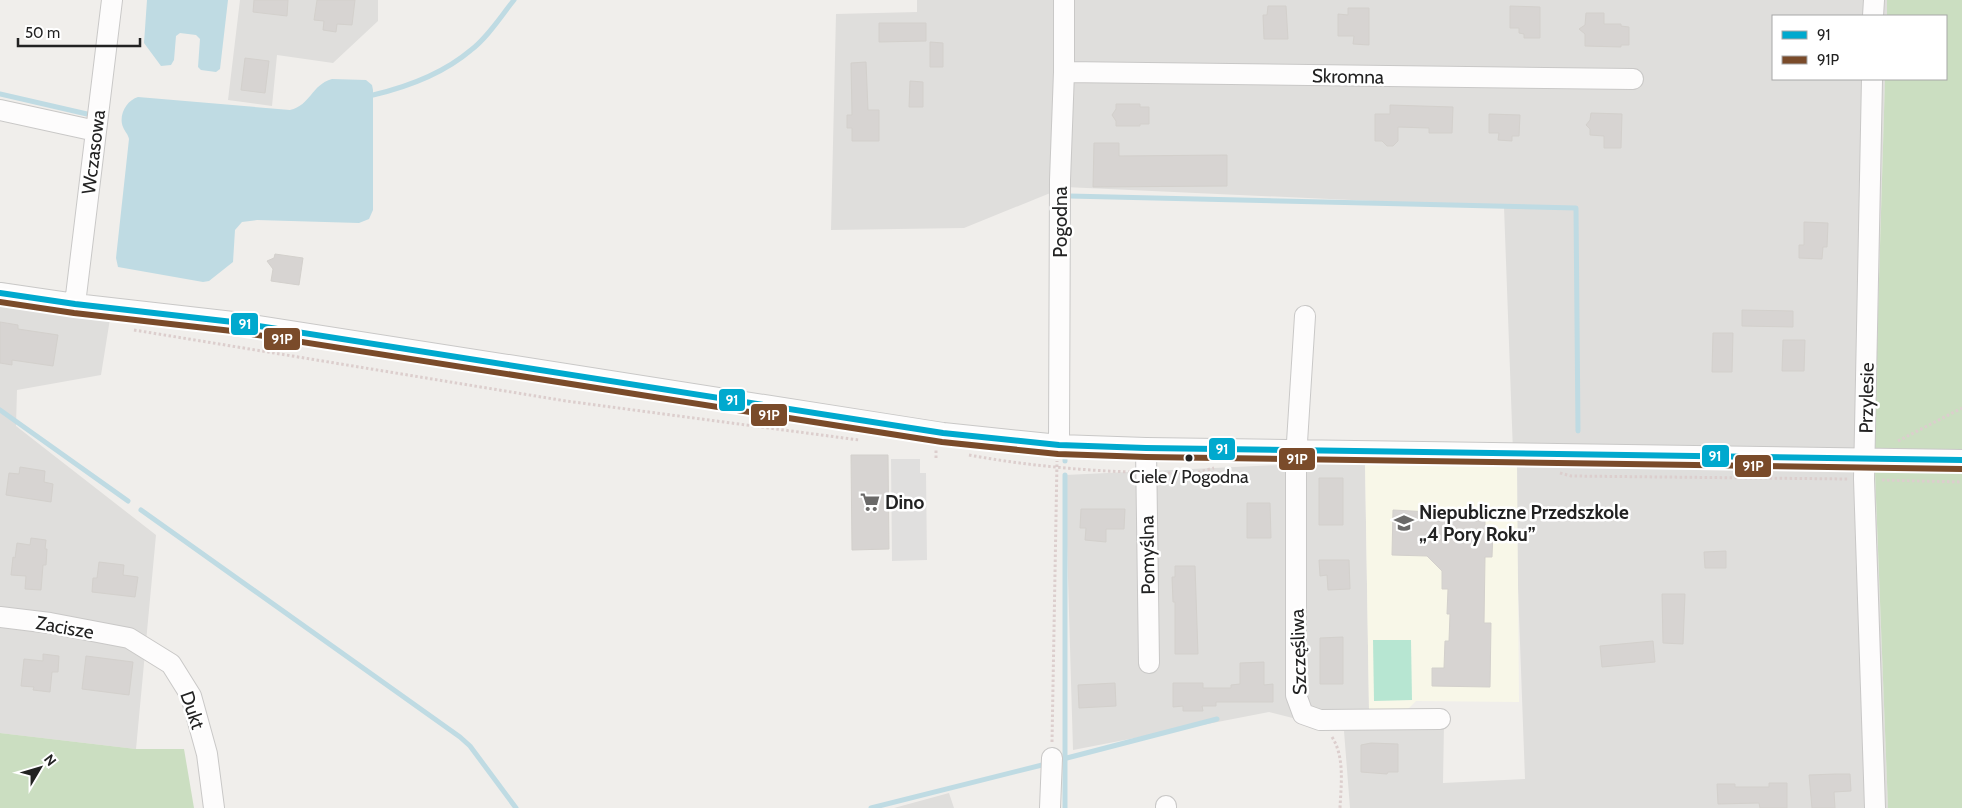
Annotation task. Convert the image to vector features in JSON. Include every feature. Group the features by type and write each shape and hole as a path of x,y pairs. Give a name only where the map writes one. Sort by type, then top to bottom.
{"street":[{"name":"Wczasowa","path":"75,304 112,0"},
{"name":"Pogodna","path":"1059,445 1060,180 1064,72 1064,0"},
{"path":"1873,15 1874,0"},
{"name":"Skromna","path":"1064,72 1633,79"},
{"name":"Przylesie","path":"1872,80 1864,459 1874,808"},
{"path":"0,110 96,131"},
{"path":"0,293 75,304 232,322 944,433 1059,445 1296,451 1962,460"},
{"path":"1296,451 1305,316"},
{"name":"Pomyślna","path":"1146,448 1148,662"},
{"name":"Szczęśliwa","path":"1296,451 1296,695 1303,714 1320,720 1440,719"},
{"name":"Zacisze","path":"0,617 50,623 129,638"},
{"name":"Dukt","path":"129,638 172,664 191,696 207,754 214,808"},
{"path":"1050,808 1052,758"}],"path":[{"path":"1897,442 1962,408"},
{"path":"1052,758 1056,468 1059,445"},
{"path":"1320,720 1338,746 1341,760 1340,808"}],"shaded area":[{"path":"240,0 378,0 378,21 333,63 277,55 272,106 228,100"},
{"path":"917,0 1887,0 1887,15 1772,15 1772,80 1885,80 1874,446 1888,808 1350,808 1344,731 1269,712 1073,750 1065,475 1365,461 1369,709 1349,726 1444,724 1443,783 1525,779 1504,207 1065,187 964,228 831,230 836,14 917,12"},
{"path":"0,282 113,300 101,375 17,390 16,426 156,535 136,749 0,733"},
{"path":"891,459 920,459 920,473 926,473 927,560 892,561"},
{"path":"1365,461 1517,463 1519,702 1416,701 1408,709 1369,709"},
{"path":"949,793 954,808 894,808"}],"green space":[{"path":"1887,0 1962,0 1962,808 1888,808 1874,446 1885,80 1947,80 1947,15 1887,15"},
{"path":"1373,640 1411,640 1412,700 1374,701"},
{"path":"0,733 136,749 184,749 194,808 0,808"}],"water":[{"path":"147,0 228,0 220,69 216,72 201,70 198,67 200,39 196,35 180,33 176,36 174,60 171,65 161,66 144,43"},
{"path":"332,79 366,80 372,85 373,210 369,219 359,223 257,220 242,222 235,230 233,262 209,281 203,282 118,267 116,258 129,139 123,127 122,118 124,109 130,101 138,97 290,110 302,104 320,86"}],"building":[{"path":"254,0 288,0 287,16 253,12"},
{"path":"317,0 355,0 352,25 337,24 336,32 323,30 324,21 314,20"},
{"path":"1268,6 1286,6 1288,39 1264,39 1263,15 1267,15"},
{"path":"1510,6 1540,7 1540,38 1524,38 1524,34 1519,33 1519,28 1510,28"},
{"path":"1348,8 1369,8 1369,45 1353,44 1354,36 1338,36 1338,14 1348,15"},
{"path":"1586,13 1604,13 1604,24 1621,24 1621,26 1629,27 1629,45 1621,45 1621,47 1585,46 1585,34 1579,29 1585,25"},
{"path":"879,23 926,23 926,41 879,42"},
{"path":"930,42 943,43 943,67 930,67"},
{"path":"245,58 269,61 265,93 241,90"},
{"path":"866,62 868,110 879,110 879,141 852,141 852,128 847,128 847,115 852,115 851,63"},
{"path":"910,81 923,82 923,107 909,107"},
{"path":"1116,104 1140,104 1140,107 1149,107 1149,124 1116,126 1116,121 1112,115 1116,109"},
{"path":"1390,105 1453,107 1452,133 1429,133 1429,128 1398,127 1398,141 1393,146 1387,146 1382,141 1375,141 1375,114 1390,114"},
{"path":"1591,113 1622,114 1621,148 1604,148 1604,136 1590,135 1590,129 1586,125 1590,120"},
{"path":"1489,114 1520,115 1519,136 1512,136 1512,141 1498,140 1499,133 1489,133"},
{"path":"1094,143 1119,143 1119,156 1227,155 1227,186 1093,187"},
{"path":"1804,222 1828,223 1827,247 1823,247 1822,259 1799,258 1799,245 1804,245"},
{"path":"275,254 303,258 299,285 271,281 273,269 267,261 274,258"},
{"path":"1742,310 1793,311 1793,327 1742,326"},
{"path":"0,322 18,325 18,329 58,335 53,366 12,360 12,365 0,363"},
{"path":"1713,333 1733,333 1732,372 1712,372"},
{"path":"1783,340 1805,340 1804,371 1782,371"},
{"name":"Dino","path":"851,455 888,455 889,549 852,550"},
{"path":"20,467 45,471 44,482 53,484 51,502 6,495 9,473 19,474"},
{"path":"1319,478 1343,478 1343,525 1319,525"},
{"path":"1247,503 1270,503 1271,538 1247,538"},
{"path":"1081,509 1125,509 1124,529 1106,529 1106,542 1085,540 1086,528 1080,528"},
{"path":"1393,510 1485,515 1485,530 1493,530 1492,557 1485,557 1484,623 1491,623 1490,687 1432,686 1432,668 1444,668 1445,641 1449,641 1450,614 1447,614 1448,589 1442,589 1442,571 1427,556 1392,555"},
{"path":"31,538 46,540 46,565 43,565 41,590 25,589 26,576 11,575 17,543 30,545"},
{"path":"1726,551 1726,568 1705,568 1704,552"},
{"path":"1319,560 1349,560 1350,589 1328,590 1327,575 1320,576"},
{"path":"99,562 124,565 123,575 138,577 135,597 92,592 93,578 97,578"},
{"path":"1175,566 1195,566 1198,654 1175,654 1175,602 1173,602 1172,577 1175,577"},
{"path":"1662,594 1685,594 1683,644 1663,643"},
{"path":"1343,637 1343,684 1320,684 1320,638"},
{"path":"1653,641 1655,662 1602,667 1600,646"},
{"path":"43,654 59,656 58,672 52,672 50,692 33,690 34,687 21,686 24,659 43,661"},
{"path":"86,656 133,662 129,695 82,689"},
{"path":"1264,662 1264,685 1273,684 1273,702 1216,702 1216,706 1202,706 1203,711 1183,711 1183,706 1173,707 1173,683 1203,683 1203,688 1231,688 1231,685 1240,684 1240,663"},
{"path":"1115,683 1116,706 1079,708 1078,685"},
{"path":"1371,743 1398,744 1398,772 1388,772 1387,774 1361,772 1361,745"},
{"path":"1850,774 1851,791 1834,792 1835,808 1812,808 1809,775"},
{"path":"1769,783 1787,783 1787,808 1760,808 1759,803 1718,804 1717,784 1735,784 1735,787 1769,787"}],"waterway":[{"path":"373,95 399,88 449,66 483,39 514,0"},
{"path":"0,94 87,114"},
{"path":"1069,196 1576,208 1578,431"},
{"path":"0,410 128,501"},
{"path":"1065,456 1065,461"},
{"path":"1065,475 1065,808"},
{"path":"141,510 460,737 470,746 516,808"},
{"path":"1063,759 1217,719"},
{"path":"871,808 1046,764"}],"transit line":[{"name":"91","path":"0,293 75,304 233,322 943,433 1059,445 1146,448 1962,460"},
{"name":"91P","path":"0,302 74,313 232,331 942,442 1058,454 1146,457 1962,469"}],"place":[{"name":"Ciele / Pogodna","path":"1189,458"},
{"name":"Dino","path":"870,502"},
{"name":"Niepubliczne Przedszkole „4 Pory Roku”","path":"1404,523"}]}
